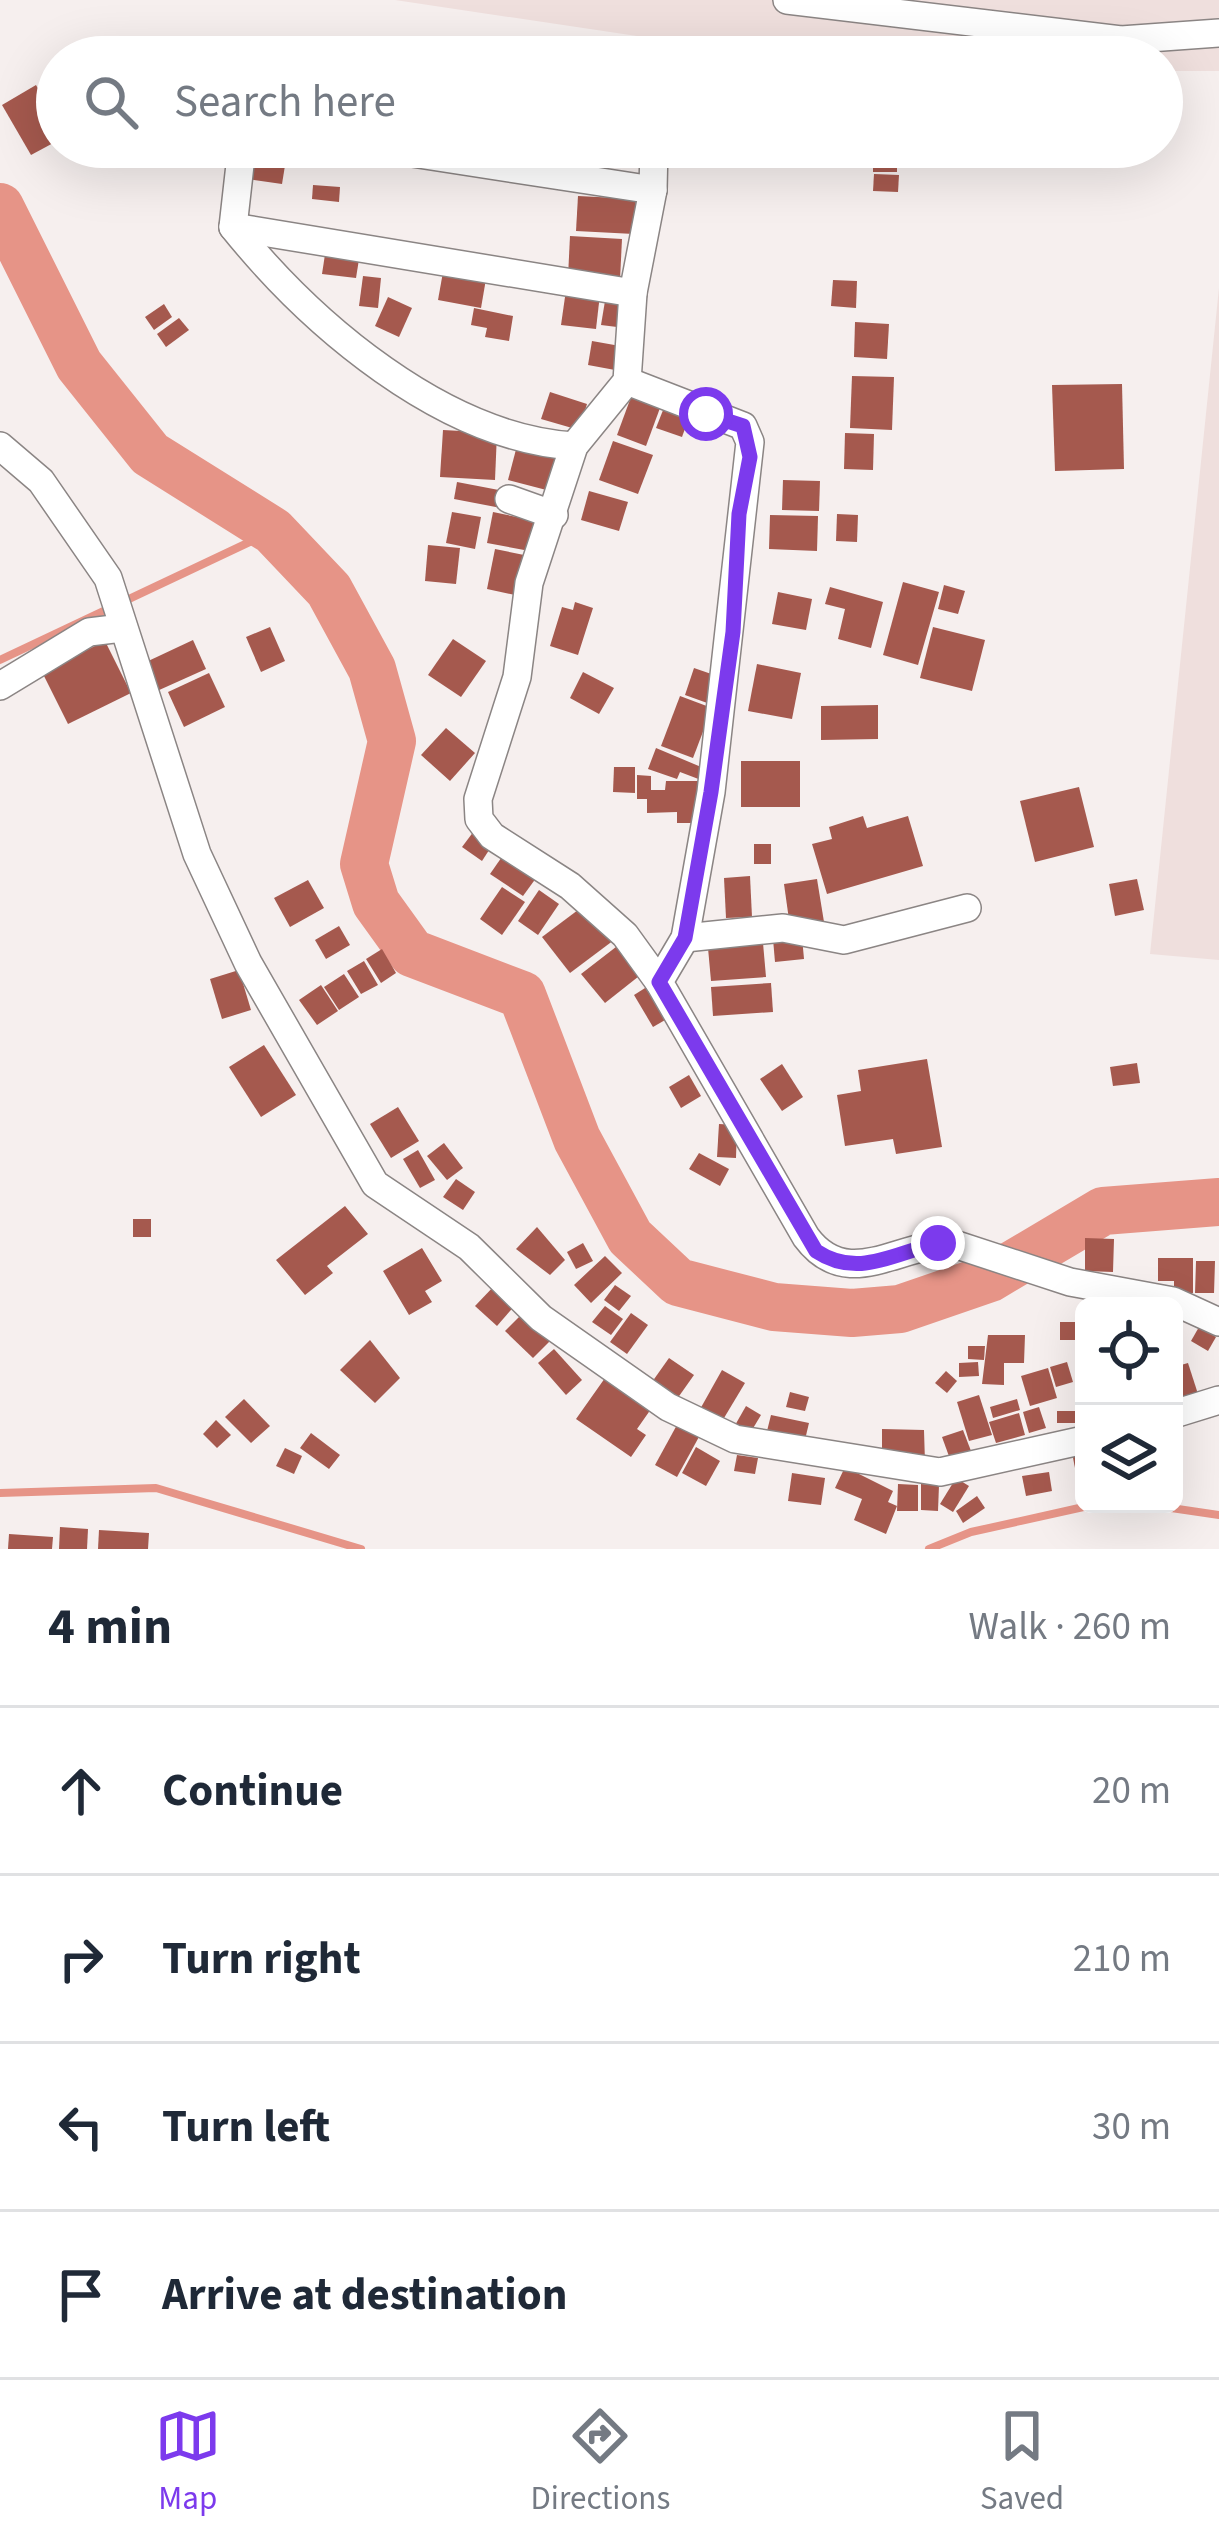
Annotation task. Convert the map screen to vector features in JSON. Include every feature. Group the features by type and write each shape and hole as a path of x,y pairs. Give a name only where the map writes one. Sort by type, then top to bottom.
{"street":[{"path":"787,0 1088,36"},
{"path":"1177,36 1219,33"},
{"path":"240,168 233,227 281,286 403,381 512,434 574,446"},
{"path":"493,168 595,186 653,190"},
{"path":"654,168 633,293 627,381 574,446 529,583 517,677 478,800 479,819 492,836 570,886 625,935 659,982 816,1251 856,1265 938,1243 969,1248 1052,1276 1173,1300 1219,1322"},
{"path":"233,227 633,293"},
{"path":"627,381 743,426 750,442 739,514 730,655 685,938 659,982"},
{"path":"0,446 41,481 108,578 197,854 258,982 376,1184 469,1247 542,1318 668,1407 735,1439 940,1472 1075,1442"},
{"path":"508,500 554,515"},
{"path":"0,686 89,632 120,620"},
{"path":"685,938 783,928 844,940 967,908"},
{"path":"1183,1411 1219,1400"}],"shaded area":[{"path":"395,0 1219,0 1219,71 1183,71 1183,36 636,36"},
{"path":"1219,288 1219,960 1150,954"}],"building":[{"path":"36,85 36,152 31,155 2,105"},
{"path":"249,168 285,168 282,184 247,179"},
{"path":"551,168 590,168 589,174"},
{"path":"873,168 897,168 897,172 873,172"},
{"path":"874,174 899,175 898,192 873,191"},
{"path":"313,185 340,187 339,202 312,199"},
{"path":"578,196 636,199 634,234 576,231"},
{"path":"570,236 622,239 620,280 568,277"},
{"path":"326,248 360,253 356,278 322,274"},
{"path":"443,272 486,279 481,308 438,300"},
{"path":"363,276 381,278 378,308 359,306"},
{"path":"833,280 857,281 856,308 831,306"},
{"path":"566,290 600,294 596,329 561,325"},
{"path":"388,297 412,308 399,337 375,326"},
{"path":"605,301 628,304 625,328 601,325"},
{"path":"164,304 172,317 154,330 145,317"},
{"path":"474,308 513,316 509,341 485,337 487,328 471,325"},
{"path":"179,318 189,330 166,347 157,334"},
{"path":"855,322 889,324 887,359 854,357"},
{"path":"592,341 620,346 615,370 588,365"},
{"path":"852,376 894,377 892,430 850,428"},
{"path":"1122,384 1124,469 1055,471 1052,385"},
{"path":"550,392 587,404 579,430 541,419"},
{"path":"631,397 660,408 646,446 617,435"},
{"path":"667,400 692,409 682,437 656,428"},
{"path":"443,430 497,433 495,480 440,477"},
{"path":"845,433 874,434 873,470 844,469"},
{"path":"519,438 565,450 554,492 508,480"},
{"path":"613,441 653,455 638,494 599,480"},
{"path":"783,480 820,481 819,511 782,510"},
{"path":"457,482 504,491 501,508 454,499"},
{"path":"589,491 628,502 619,531 581,520"},
{"path":"452,512 481,517 475,549 446,543"},
{"path":"493,512 541,522 535,552 487,543"},
{"path":"837,514 858,515 857,542 836,541"},
{"path":"770,515 818,516 817,551 769,549"},
{"path":"428,545 460,548 456,584 425,581"},
{"path":"495,549 529,556 520,596 487,589"},
{"path":"903,582 939,592 918,665 883,655"},
{"path":"944,585 965,591 958,614 938,609"},
{"path":"830,587 883,602 871,648 838,639 845,609 825,604"},
{"path":"778,592 812,599 806,630 772,624"},
{"path":"575,602 593,608 578,655 550,646 562,607 573,610"},
{"path":"270,627 285,661 261,672 246,637"},
{"path":"933,627 985,640 972,691 920,678"},
{"path":"453,639 486,661 461,697 428,675"},
{"path":"193,640 206,669 157,691 144,663"},
{"path":"105,641 131,693 68,724 42,672"},
{"path":"757,664 801,673 792,719 748,711"},
{"path":"694,668 720,677 710,704 685,695"},
{"path":"583,672 614,688 599,714 570,698"},
{"path":"209,673 225,707 184,727 168,692"},
{"path":"680,696 712,708 693,758 661,746"},
{"path":"878,705 878,739 821,740 821,706"},
{"path":"446,728 475,753 450,781 421,755"},
{"path":"656,748 713,772 709,783 680,772 677,779 648,769"},
{"path":"741,761 800,761 800,807 741,807"},
{"path":"614,767 635,767 635,793 613,792"},
{"path":"637,775 651,776 651,790 665,790 666,781 702,781 701,823 677,823 677,812 647,813 647,799 637,799"},
{"path":"1079,787 1094,847 1035,862 1020,801"},
{"path":"863,816 867,828 908,816 923,866 827,894 812,844 832,839 829,827"},
{"path":"474,831 493,844 482,861 462,847"},
{"path":"754,844 771,844 771,864 754,864"},
{"path":"506,851 539,874 523,896 490,874"},
{"path":"750,876 752,917 726,918 724,878"},
{"path":"817,879 824,922 790,927 784,884"},
{"path":"1137,879 1144,910 1115,916 1109,884"},
{"path":"308,880 324,908 290,927 274,898"},
{"path":"502,887 525,902 502,935 480,919"},
{"path":"539,890 559,904 538,935 518,921"},
{"path":"586,904 614,940 570,973 542,937"},
{"path":"339,926 350,945 326,959 315,940"},
{"path":"802,937 804,959 775,962 773,939"},
{"path":"625,940 648,969 605,1003 581,974"},
{"path":"763,943 766,977 711,981 708,948"},
{"path":"382,949 396,973 381,983 366,959"},
{"path":"364,961 378,985 361,994 347,971"},
{"path":"239,970 251,1010 222,1019 210,979"},
{"path":"344,974 359,997 339,1010 324,987"},
{"path":"653,983 672,1016 653,1027 634,995"},
{"path":"771,983 773,1012 713,1016 711,987"},
{"path":"321,985 338,1011 317,1025 299,1000"},
{"path":"264,1045 296,1095 261,1117 229,1067"},
{"path":"927,1059 942,1147 896,1154 893,1139 845,1146 837,1095 861,1091 858,1070"},
{"path":"1137,1063 1140,1083 1113,1086 1110,1067"},
{"path":"782,1064 803,1097 782,1111 760,1079"},
{"path":"689,1075 701,1096 681,1108 669,1087"},
{"path":"398,1107 419,1141 391,1158 370,1124"},
{"path":"719,1124 737,1125 736,1158 717,1157"},
{"path":"444,1143 463,1168 447,1180 427,1156"},
{"path":"418,1150 435,1180 420,1188 403,1159"},
{"path":"699,1153 729,1169 720,1186 689,1169"},
{"path":"456,1179 475,1192 463,1210 443,1197"},
{"path":"345,1206 368,1234 327,1266 333,1273 305,1295 276,1260"},
{"path":"133,1219 151,1219 151,1237 133,1237"},
{"path":"537,1227 565,1260 550,1275 516,1249"},
{"path":"1085,1238 1114,1239 1113,1272 1085,1271"},
{"path":"583,1243 593,1261 576,1269 567,1252"},
{"path":"422,1248 442,1281 425,1291 432,1302 409,1315 383,1271"},
{"path":"605,1256 622,1273 591,1303 574,1285"},
{"path":"1158,1258 1193,1258 1193,1293 1174,1293 1174,1281 1158,1281"},
{"path":"1196,1261 1215,1261 1214,1293 1195,1293"},
{"path":"496,1284 517,1303 497,1326 475,1306"},
{"path":"615,1285 631,1296 619,1311 604,1300"},
{"path":"605,1306 623,1319 611,1335 592,1322"},
{"path":"631,1313 648,1325 627,1354 610,1342"},
{"path":"522,1314 550,1341 533,1358 505,1331"},
{"path":"1060,1322 1075,1322 1075,1340 1060,1340"},
{"path":"1199,1327 1216,1337 1208,1351 1191,1341"},
{"path":"988,1335 1025,1335 1024,1363 1004,1363 1004,1385 982,1384"},
{"path":"370,1340 400,1378 375,1403 340,1370"},
{"path":"968,1346 985,1346 984,1360 968,1359"},
{"path":"554,1349 582,1380 566,1395 538,1363"},
{"path":"669,1358 694,1375 677,1399 652,1382"},
{"path":"978,1362 979,1376 959,1377 959,1363"},
{"path":"1067,1362 1073,1382 1056,1387 1050,1367"},
{"path":"1188,1363 1198,1394 1183,1398 1183,1364"},
{"path":"1048,1368 1057,1398 1030,1406 1021,1376"},
{"path":"722,1370 745,1383 721,1423 699,1411"},
{"path":"946,1371 957,1381 947,1393 935,1383"},
{"path":"605,1378 651,1409 637,1429 646,1435 631,1457 576,1419"},
{"path":"790,1392 809,1397 805,1411 786,1407"},
{"path":"979,1395 992,1435 969,1441 957,1402"},
{"path":"244,1399 270,1426 251,1443 225,1417"},
{"path":"1017,1399 1020,1410 993,1418 990,1407"},
{"path":"746,1406 761,1415 749,1435 734,1427"},
{"path":"1039,1407 1046,1428 1029,1433 1023,1412"},
{"path":"1057,1411 1075,1411 1075,1423 1057,1423"},
{"path":"1019,1413 1025,1435 996,1443 989,1422"},
{"path":"771,1415 809,1423 803,1448 765,1439"},
{"path":"216,1420 231,1435 217,1448 203,1434"},
{"path":"678,1423 700,1435 677,1477 655,1465"},
{"path":"882,1429 924,1430 925,1463 882,1455"},
{"path":"963,1430 971,1451 950,1459 942,1437"},
{"path":"311,1433 340,1455 329,1469 300,1448"},
{"path":"696,1447 720,1461 706,1486 682,1473"},
{"path":"285,1448 302,1456 294,1474 276,1466"},
{"path":"737,1455 758,1458 755,1474 734,1471"},
{"path":"845,1467 893,1491 888,1502 897,1506 886,1534 854,1520 862,1499 835,1488"},
{"path":"1049,1472 1052,1491 1026,1496 1022,1476"},
{"path":"792,1473 825,1478 821,1505 788,1501"},
{"path":"956,1478 969,1486 953,1512 940,1504"},
{"path":"898,1484 918,1485 918,1511 897,1511"},
{"path":"921,1484 939,1485 938,1511 921,1510"},
{"path":"977,1496 985,1508 963,1523 956,1511"},
{"path":"60,1527 88,1529 87,1549 59,1549"},
{"path":"99,1530 149,1533 148,1549 98,1549"},
{"path":"9,1534 53,1537 52,1549 8,1549"}],"waterway":[{"path":"0,207 79,365 150,454 273,531 329,590 372,669 392,741 364,864 376,903 412,953 522,995 577,1139 630,1237 678,1282 774,1307 852,1313 900,1309 990,1278 1103,1211 1219,1202"},
{"path":"0,660 273,531"},
{"path":"0,1493 156,1488 361,1549"},
{"path":"929,1549 971,1532 1075,1509"},
{"path":"1183,1510 1219,1515"}],"route":[{"path":"706,414 743,426 750,457 739,514 733,632 702,846 685,938 659,982 816,1251 841,1264 874,1264 938,1243"}]}
